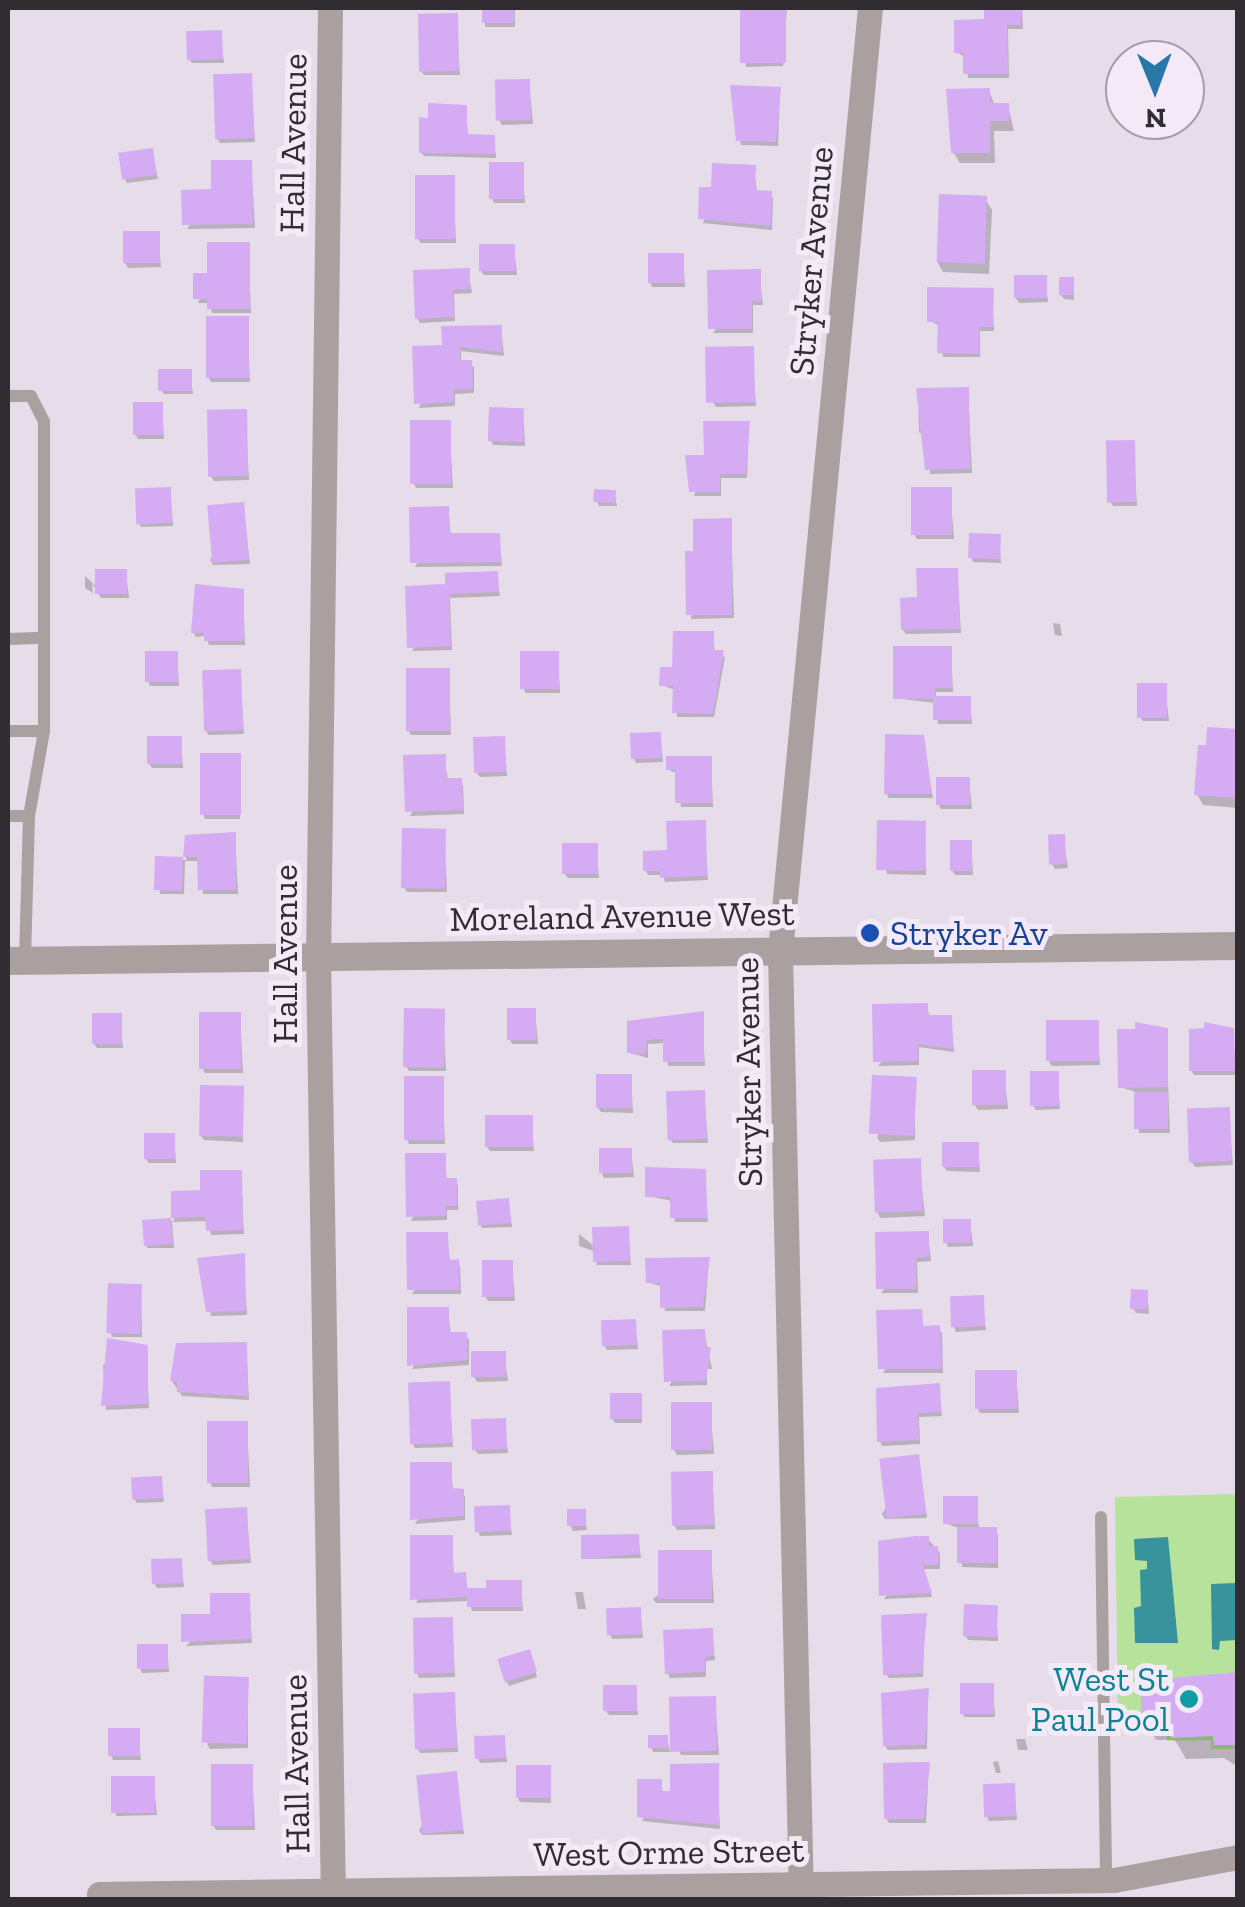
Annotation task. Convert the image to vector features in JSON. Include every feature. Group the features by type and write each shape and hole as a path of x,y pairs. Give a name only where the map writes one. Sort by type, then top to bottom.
{"street":[{"name":"Hall Avenue","path":"330,8 318,957 333,1896"},
{"name":"Stryker Avenue","path":"801,1892 780,951 870,8"},
{"name":"Moreland Avenue West","path":"16,961 1238,946"},
{"name":"West Orme Street","path":"100,1894 801,1892 1106,1880 1238,1856"}],"lane":[{"path":"8,396 31,396 44,422 44,731 28,816 16,961"},
{"path":"8,639 44,638"},
{"path":"8,731 44,731"},
{"path":"8,816 28,816"},
{"path":"1100,1517 1106,1880"}],"green space":[{"path":"1237,1494 1237,1749 1211,1749 1211,1740 1167,1741 1166,1721 1118,1722 1115,1497"}],"water":[{"path":"1168,1537 1178,1643 1135,1643 1134,1608 1141,1606 1140,1570 1147,1569 1147,1561 1135,1560 1134,1539"},
{"path":"1237,1583 1237,1640 1220,1641 1219,1650 1212,1649 1211,1584"}],"building":[{"path":"482,8 514,8 514,23 482,23"},
{"path":"740,8 786,8 786,63 740,63"},
{"path":"984,8 1021,8 1021,25 1007,25 1008,74 963,74 963,53 954,53 954,20 984,19"},
{"path":"458,13 459,71 419,72 418,14"},
{"path":"222,30 223,59 187,60 186,31"},
{"path":"252,73 254,138 215,139 213,74"},
{"path":"530,79 531,120 496,121 495,80"},
{"path":"730,85 781,87 776,142 736,141"},
{"path":"990,88 990,103 1009,103 1009,121 990,121 990,153 951,153 946,89"},
{"path":"428,103 467,105 467,134 495,135 495,154 419,153 419,117 428,118"},
{"path":"153,148 157,175 122,180 118,153"},
{"path":"211,160 252,160 253,224 182,225 181,190 211,189"},
{"path":"489,162 524,162 524,199 489,199"},
{"path":"712,163 756,165 755,190 772,191 771,226 698,219 699,187 711,187"},
{"path":"415,175 455,175 455,239 415,239"},
{"path":"939,194 987,196 985,264 937,262"},
{"path":"123,231 160,231 160,263 123,263"},
{"path":"207,242 250,242 250,309 207,309 207,299 193,299 193,273 207,273"},
{"path":"479,244 515,244 515,271 479,271"},
{"path":"648,253 684,253 684,283 648,283"},
{"path":"470,268 470,289 453,290 454,317 415,319 413,270"},
{"path":"761,269 761,302 752,301 752,329 708,329 707,270"},
{"path":"1014,275 1047,275 1047,298 1014,298"},
{"path":"1059,277 1074,277 1074,295 1059,295"},
{"path":"927,287 994,288 993,327 979,327 979,354 937,353 938,322 927,322"},
{"path":"206,316 249,316 249,378 206,378"},
{"path":"502,325 502,352 460,347 460,360 472,360 473,389 454,390 454,402 414,404 412,346 442,345 441,326"},
{"path":"754,346 755,402 706,403 705,347"},
{"path":"158,369 192,369 192,391 158,391"},
{"path":"969,387 970,469 925,470 916,388"},
{"path":"133,402 163,402 163,435 133,435"},
{"path":"489,407 524,408 523,442 488,441"},
{"path":"247,409 248,476 208,477 207,410"},
{"path":"410,420 451,420 451,484 410,484"},
{"path":"703,421 750,421 746,474 720,474 720,492 689,492 685,455 704,455"},
{"path":"1135,440 1136,502 1107,502 1106,441"},
{"path":"171,487 172,523 136,524 135,488"},
{"path":"911,487 952,487 952,535 911,535"},
{"path":"594,489 616,490 615,503 593,502"},
{"path":"244,502 249,560 212,563 207,505"},
{"path":"449,506 450,533 500,533 501,562 410,563 409,507"},
{"path":"732,518 732,615 686,615 685,551 693,551 693,519"},
{"path":"969,533 1001,534 1000,559 968,558"},
{"path":"916,568 958,568 960,629 901,630 900,598 917,597"},
{"path":"95,569 127,569 127,594 95,594"},
{"path":"498,571 499,592 449,594 451,646 407,648 405,586 445,584 445,573"},
{"path":"195,584 244,589 244,641 204,641 204,633 191,633"},
{"path":"673,631 714,631 714,650 724,650 713,714 672,713 673,686 659,686 660,667 672,667"},
{"path":"893,646 952,646 952,688 935,688 935,696 971,696 971,720 933,720 933,699 893,699"},
{"path":"145,651 178,651 178,682 145,682"},
{"path":"520,651 559,651 559,689 520,689"},
{"path":"406,668 450,668 450,731 406,731"},
{"path":"241,669 243,730 204,731 202,670"},
{"path":"1137,683 1167,683 1167,718 1137,718"},
{"path":"1207,727 1238,729 1237,798 1194,795 1198,745 1206,745"},
{"path":"661,732 662,758 631,759 630,733"},
{"path":"885,734 924,735 932,794 884,794"},
{"path":"147,736 182,736 182,764 147,764"},
{"path":"505,736 506,772 474,773 473,737"},
{"path":"200,753 241,753 241,815 200,815"},
{"path":"446,754 446,778 462,778 463,810 405,812 403,755"},
{"path":"666,756 712,756 712,803 675,803 675,770 666,770"},
{"path":"936,777 970,777 970,805 936,805"},
{"path":"706,820 707,876 660,878 660,871 643,871 643,851 667,850 666,821"},
{"path":"877,820 926,821 925,871 876,870"},
{"path":"402,828 446,829 445,889 401,888"},
{"path":"236,832 236,890 198,890 197,857 183,857 185,835"},
{"path":"1065,834 1066,864 1049,865 1048,835"},
{"path":"950,840 972,840 972,871 950,871"},
{"path":"562,843 598,843 598,874 562,874"},
{"path":"155,856 183,857 182,891 154,890"},
{"path":"928,1003 928,1015 952,1015 953,1049 918,1044 918,1061 873,1062 872,1004"},
{"path":"404,1008 445,1009 444,1068 403,1067"},
{"path":"507,1008 536,1008 536,1040 507,1040"},
{"path":"704,1011 704,1062 663,1062 663,1039 647,1040 646,1054 627,1053 627,1021"},
{"path":"199,1012 241,1012 241,1069 199,1069"},
{"path":"92,1013 122,1013 122,1044 92,1044"},
{"path":"1046,1020 1099,1020 1099,1061 1046,1061"},
{"path":"1135,1022 1168,1028 1168,1087 1118,1088 1117,1029 1135,1029"},
{"path":"1204,1022 1234,1028 1235,1071 1189,1071 1189,1029 1204,1028"},
{"path":"972,1070 1006,1070 1006,1105 972,1105"},
{"path":"1030,1071 1059,1071 1059,1106 1030,1106"},
{"path":"596,1074 632,1074 632,1108 596,1108"},
{"path":"872,1075 917,1077 914,1136 869,1134"},
{"path":"404,1076 444,1076 444,1140 404,1140"},
{"path":"200,1085 244,1086 243,1137 199,1136"},
{"path":"705,1090 707,1139 668,1140 666,1091"},
{"path":"1134,1092 1168,1092 1168,1129 1134,1129"},
{"path":"1230,1107 1232,1161 1189,1162 1187,1109"},
{"path":"485,1115 533,1115 533,1147 485,1147"},
{"path":"144,1133 175,1133 175,1159 144,1159"},
{"path":"942,1142 979,1142 979,1167 942,1167"},
{"path":"599,1148 632,1148 632,1173 599,1173"},
{"path":"405,1153 446,1153 446,1178 457,1178 457,1206 446,1206 446,1216 406,1217"},
{"path":"921,1158 923,1211 875,1213 873,1160"},
{"path":"645,1167 706,1169 707,1218 670,1218 670,1197 645,1197"},
{"path":"200,1170 242,1170 243,1230 206,1231 205,1217 171,1218 171,1191 200,1190"},
{"path":"509,1198 511,1223 478,1226 476,1201"},
{"path":"171,1218 173,1244 144,1246 142,1220"},
{"path":"943,1219 971,1219 971,1243 943,1243"},
{"path":"629,1226 630,1261 593,1262 592,1227"},
{"path":"929,1231 929,1257 916,1258 916,1289 876,1289 875,1232"},
{"path":"406,1232 448,1232 449,1260 459,1259 459,1290 407,1290"},
{"path":"245,1253 246,1311 206,1312 197,1258"},
{"path":"710,1257 703,1307 660,1308 660,1283 646,1283 645,1258"},
{"path":"482,1260 513,1260 513,1297 482,1297"},
{"path":"108,1283 142,1284 140,1334 106,1333"},
{"path":"1131,1289 1148,1290 1147,1310 1130,1309"},
{"path":"984,1295 985,1326 951,1327 950,1296"},
{"path":"407,1307 449,1307 449,1332 467,1332 468,1360 407,1366"},
{"path":"922,1309 923,1326 940,1325 942,1369 878,1369 876,1310"},
{"path":"636,1319 637,1345 602,1346 601,1320"},
{"path":"705,1329 706,1347 711,1347 706,1381 664,1382 662,1330"},
{"path":"107,1338 148,1345 148,1404 101,1406"},
{"path":"247,1342 248,1396 177,1392 177,1381 170,1381 176,1343"},
{"path":"471,1351 506,1351 506,1377 471,1377"},
{"path":"975,1370 1017,1370 1017,1409 975,1409"},
{"path":"450,1381 452,1443 410,1444 408,1382"},
{"path":"940,1383 941,1412 918,1413 919,1440 877,1442 876,1388"},
{"path":"610,1393 642,1393 642,1419 610,1419"},
{"path":"671,1402 712,1402 712,1450 671,1450"},
{"path":"506,1418 507,1449 472,1450 471,1419"},
{"path":"207,1421 248,1421 248,1483 207,1483"},
{"path":"919,1454 926,1514 887,1518 879,1459"},
{"path":"410,1462 452,1462 452,1488 464,1489 464,1516 410,1520"},
{"path":"713,1471 714,1525 672,1526 671,1472"},
{"path":"162,1476 163,1498 132,1500 131,1478"},
{"path":"943,1496 978,1496 978,1524 943,1524"},
{"path":"510,1505 511,1531 475,1532 474,1506"},
{"path":"247,1507 250,1559 208,1561 205,1509"},
{"path":"567,1509 586,1509 586,1526 567,1526"},
{"path":"957,1527 997,1527 997,1563 957,1563"},
{"path":"639,1534 640,1554 581,1559 581,1535"},
{"path":"410,1535 453,1535 453,1573 466,1572 467,1588 486,1588 486,1580 522,1580 522,1607 467,1607 467,1597 410,1600"},
{"path":"929,1536 929,1546 938,1546 939,1565 923,1565 932,1593 879,1596 878,1541"},
{"path":"658,1550 712,1550 712,1599 658,1599"},
{"path":"182,1558 183,1583 152,1584 151,1559"},
{"path":"210,1593 250,1593 251,1639 181,1642 181,1614 210,1614"},
{"path":"964,1604 998,1605 997,1637 963,1636"},
{"path":"641,1607 642,1634 607,1635 606,1608"},
{"path":"927,1613 922,1673 883,1675 881,1615"},
{"path":"453,1617 454,1673 414,1674 413,1618"},
{"path":"713,1628 714,1656 705,1657 705,1672 665,1674 663,1630"},
{"path":"137,1644 168,1644 168,1669 137,1669"},
{"path":"530,1649 537,1672 505,1682 497,1659"},
{"name":"West St Paul Pool","path":"1238,1672 1238,1745 1214,1745 1213,1736 1171,1738 1170,1718 1141,1719 1141,1681"},
{"path":"204,1675 249,1677 247,1744 202,1742"},
{"path":"960,1683 994,1683 994,1714 960,1714"},
{"path":"603,1685 637,1685 637,1711 603,1711"},
{"path":"929,1688 925,1745 883,1746 881,1693"},
{"path":"455,1692 457,1748 415,1749 413,1693"},
{"path":"716,1696 717,1751 670,1752 669,1697"},
{"path":"108,1728 140,1728 140,1756 108,1756"},
{"path":"505,1735 506,1758 475,1759 474,1736"},
{"path":"648,1735 668,1735 668,1748 648,1748"},
{"path":"930,1762 924,1819 884,1819 883,1763"},
{"path":"719,1763 719,1825 637,1817 637,1779 662,1779 662,1791 670,1791 670,1764"},
{"path":"211,1764 253,1764 253,1826 211,1826"},
{"path":"516,1765 551,1765 551,1798 516,1798"},
{"path":"457,1771 463,1830 422,1834 416,1775"},
{"path":"111,1776 155,1776 155,1813 111,1813"},
{"path":"1015,1783 1016,1816 984,1817 983,1784"}],"place":[{"name":"Stryker Av","path":"870,933"},
{"name":"West St Paul Pool","path":"1189,1699"}]}
